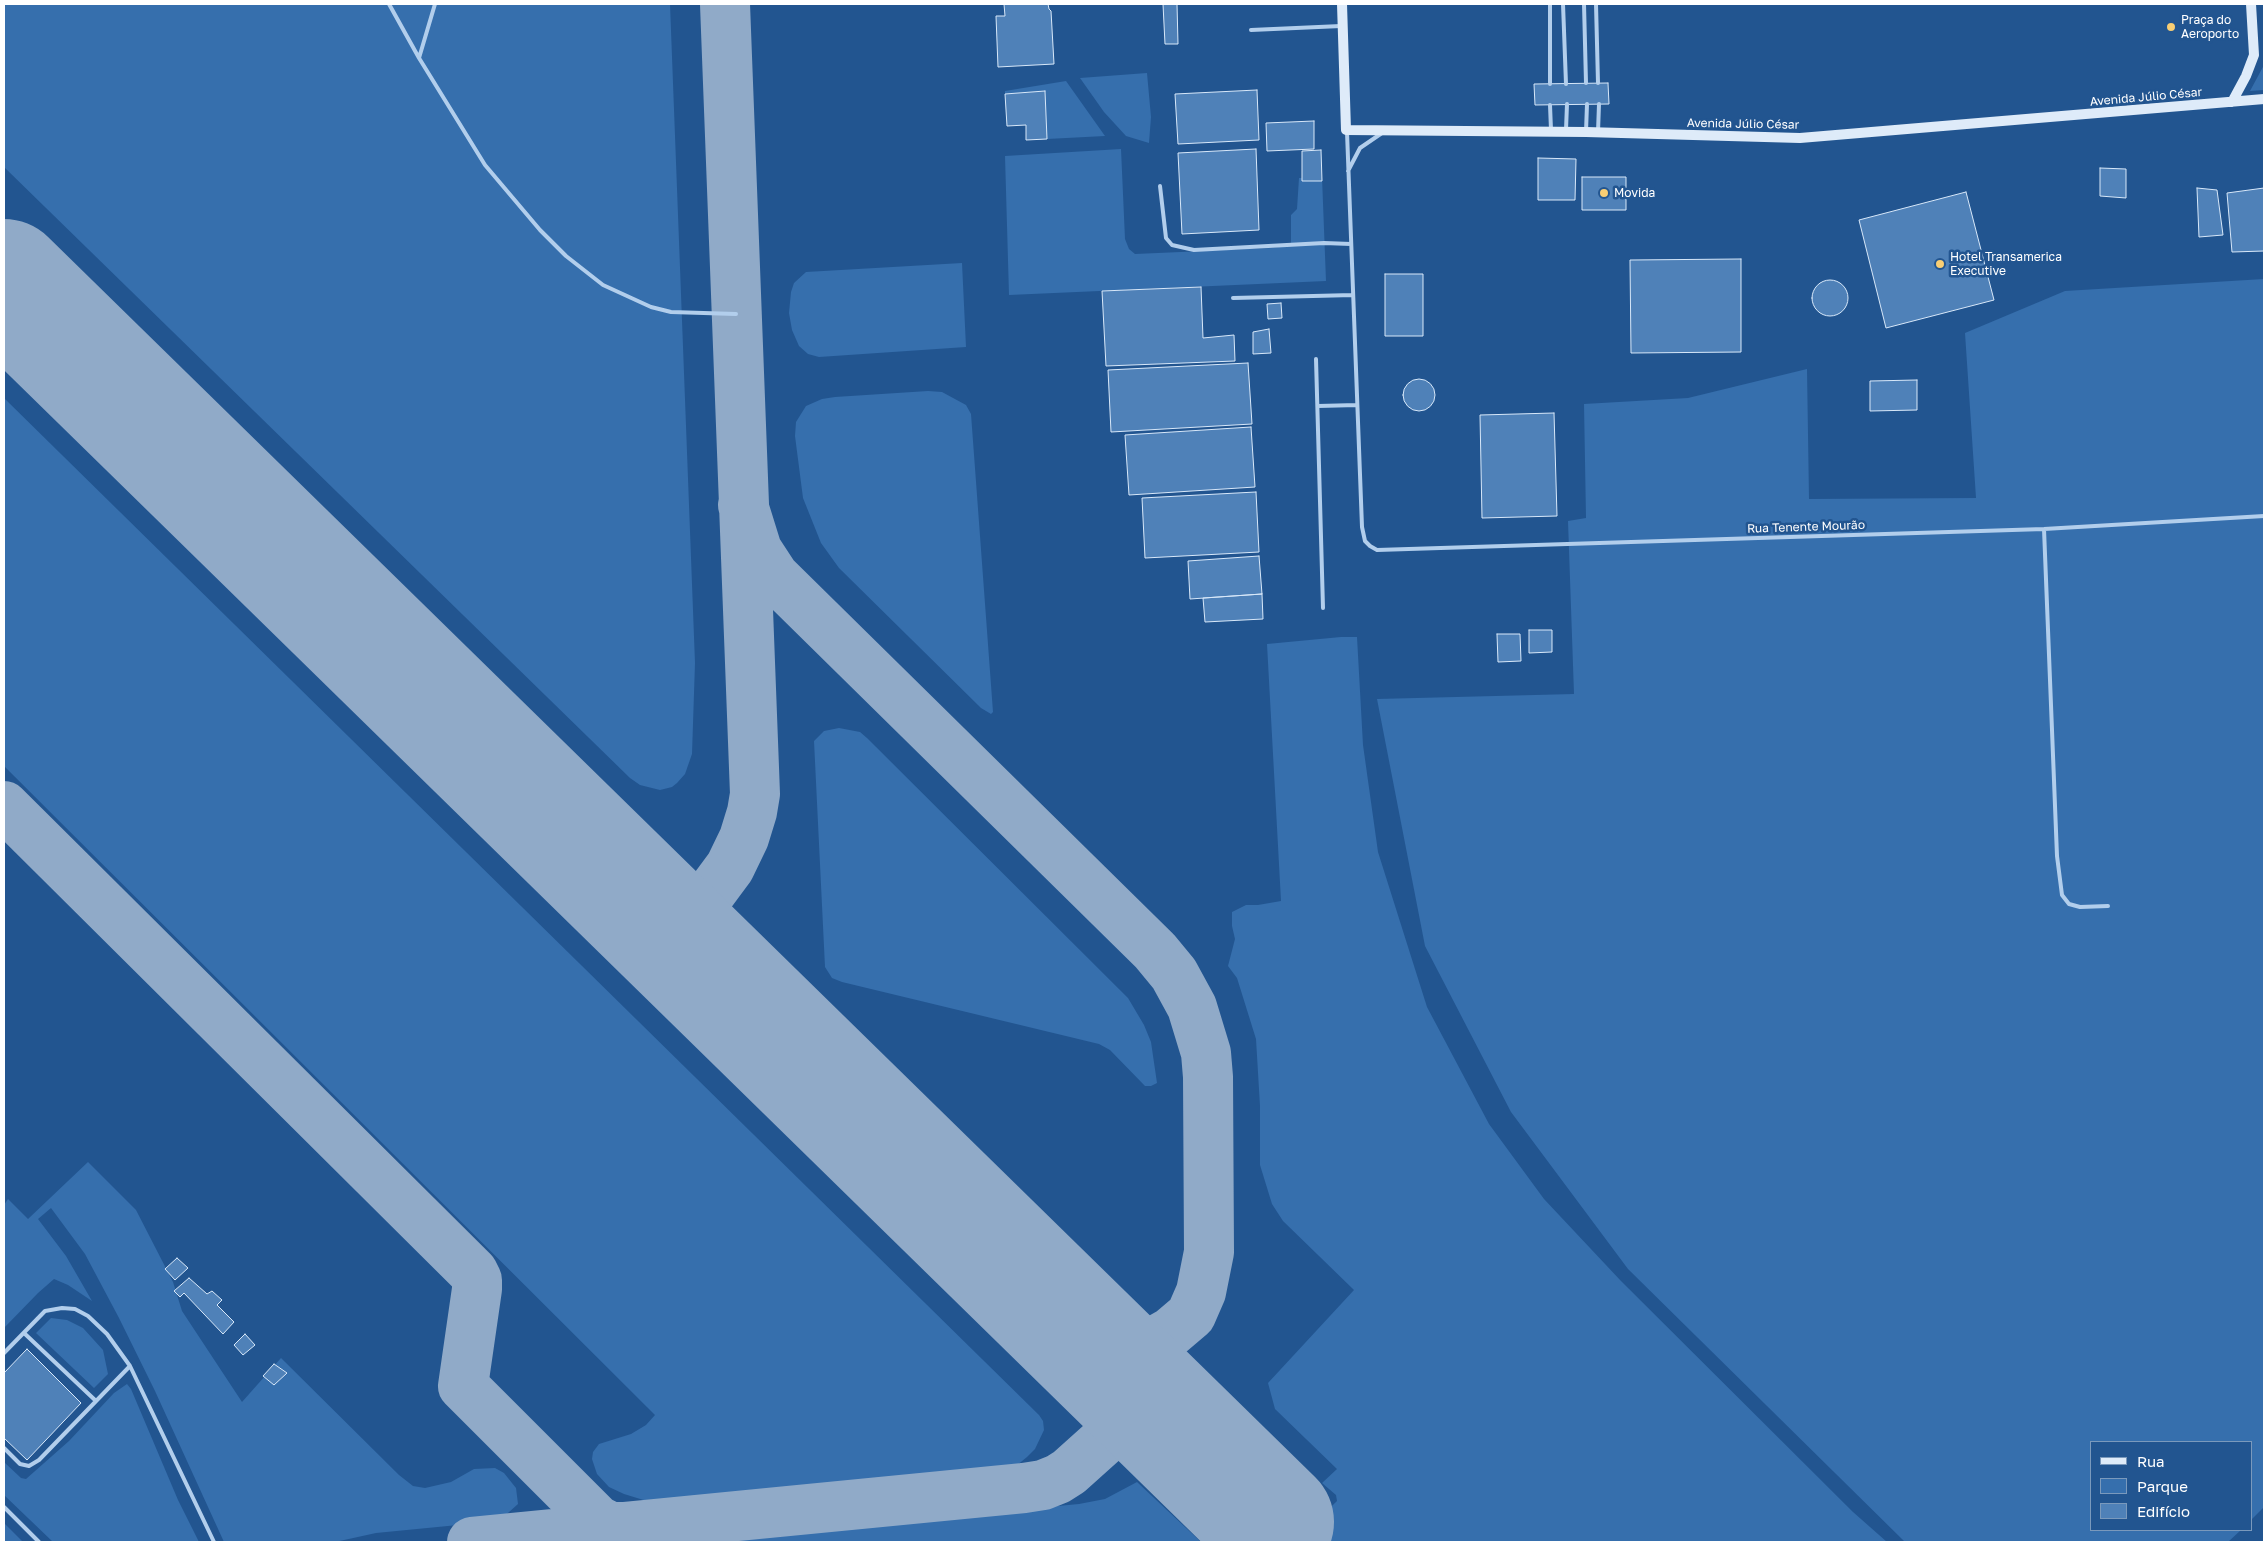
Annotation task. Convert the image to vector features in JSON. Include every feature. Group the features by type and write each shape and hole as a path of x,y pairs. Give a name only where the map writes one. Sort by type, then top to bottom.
{"street":[{"path":"1342,4 1346,130"},
{"path":"2232,102 2246,76 2254,55 2251,4"},
{"name":"Avenida Júlio César","path":"1346,130 1586,132 1800,138 2264,99"}],"lane":[{"path":"389,4 419,58 485,165 540,230 586,272 603,285 651,307 671,312 736,314"},
{"path":"419,58 435,4"},
{"path":"1550,4 1550,84"},
{"path":"1563,4 1566,84"},
{"path":"1584,4 1586,83"},
{"path":"1596,4 1598,83"},
{"path":"1251,30 1343,25"},
{"path":"1566,132 1567,104"},
{"path":"1586,132 1587,104"},
{"path":"1598,133 1599,104"},
{"path":"1550,105 1552,132"},
{"path":"1318,406 1357,405 1346,130"},
{"path":"1348,173 1360,148 1387,130"},
{"path":"1160,186 1166,238 1172,245 1194,250 1324,243 1351,244"},
{"path":"1233,298 1353,295"},
{"path":"1316,360 1323,608"},
{"name":"Rua Tenente Mourão","path":"1357,405 1362,527 1365,541 1377,550 2044,530 2264,516"},
{"path":"2044,530 2057,856 2062,895 2069,904 2080,907 2108,906"},
{"path":"4,1352 45,1311 62,1308 75,1310 88,1316 106,1334 130,1366 214,1542"},
{"path":"24,1332 96,1401"},
{"path":"4,1448 20,1464 29,1466 39,1460 130,1366"},
{"path":"4,1507 39,1542"}],"green space":[{"path":"4,4 670,4 695,663 692,754 685,774 677,783 672,787 660,790 640,785 630,778 4,167"},
{"path":"2264,65 2264,90 2250,91"},
{"path":"1147,73 1151,117 1149,143 1126,136 1104,112 1080,78"},
{"path":"1066,81 1105,136 1047,139 1045,91 1005,94 1005,91"},
{"path":"1121,149 1125,239 1129,249 1135,254 1272,248 1291,245 1291,215 1297,209 1299,178 1322,177 1326,281 1009,295 1005,156"},
{"path":"962,263 966,347 819,357 808,354 799,346 792,330 789,313 794,283 806,272"},
{"path":"2264,279 2264,1507 2253,1518 2253,1441 2090,1441 2090,1531 2240,1531 2228,1542 1905,1542 1628,1269 1511,1112 1425,946 1377,699 1574,694 1568,521 1586,518 1584,404 1688,398 1807,369 1809,499 1976,498 1965,333 2065,291"},
{"path":"928,391 942,392 966,405 971,414 993,712 991,714 981,708 839,568 821,543 803,498 795,436 796,422 806,406 822,399 835,397"},
{"path":"4,398 1039,1415 1043,1421 1044,1430 1035,1449 1027,1457 1016,1466 1001,1469 669,1503 650,1502 609,1487 597,1474 592,1459 593,1452 599,1444 631,1434 646,1425 655,1415 4,766"},
{"path":"1357,637 1363,745 1378,852 1427,1007 1489,1124 1544,1199 1621,1281 1853,1512 1887,1542 1295,1542 1337,1501 1336,1495 1322,1483 1337,1469 1275,1409 1268,1383 1354,1290 1283,1221 1272,1204 1260,1165 1260,1106 1256,1039 1237,978 1228,966 1235,939 1232,926 1232,912 1246,905 1281,901 1267,644"},
{"path":"839,728 860,732 867,738 1128,998 1144,1025 1151,1042 1157,1083 1145,1086 1110,1050 1099,1044 832,978 825,967 814,741 824,731"},
{"path":"88,1162 136,1210 173,1282 182,1311 242,1402 281,1358 399,1475 413,1486 425,1488 451,1482 474,1469 495,1468 504,1473 516,1488 518,1504 499,1521 376,1533 335,1542 224,1542 155,1391 119,1318 85,1254 51,1208 38,1219 66,1256 92,1301 68,1285 54,1279 4,1328 4,1205 8,1199 28,1219"},
{"path":"51,1318 67,1320 83,1328 103,1350 108,1374 94,1388 36,1333"},
{"path":"127,1384 131,1389 178,1500 199,1542 53,1542 4,1495 4,1462 21,1478 26,1479 69,1441 114,1393"},
{"path":"1137,1482 1201,1542 676,1542 1079,1504 1105,1499"},
{"path":"4,1523 23,1542 4,1542"}],"building":[{"path":"1004,4 1048,4 1051,11 1054,64 998,67 996,16 1005,16"},
{"path":"1163,4 1177,4 1178,44 1165,44"},
{"path":"1608,83 1609,104 1535,105 1534,84"},
{"path":"1257,90 1259,140 1178,144 1175,94"},
{"path":"1045,91 1047,139 1026,140 1026,125 1007,126 1005,94"},
{"path":"1314,121 1314,149 1267,151 1266,123"},
{"path":"1256,149 1259,230 1182,234 1178,153"},
{"path":"1321,150 1322,181 1302,181 1302,151"},
{"path":"1538,158 1576,159 1575,200 1538,200"},
{"path":"2100,168 2126,169 2126,198 2100,196"},
{"name":"Movida","path":"1582,177 1626,177 1626,210 1582,210"},
{"path":"2197,188 2217,190 2223,235 2199,237"},
{"path":"2264,188 2264,251 2232,252 2227,193"},
{"path":"1966,192 1994,300 1886,328 1859,220"},
{"path":"1741,259 1741,352 1631,353 1630,260"},
{"path":"1385,274 1423,274 1423,336 1385,336"},
{"path":"1830,280 1837,281 1843,285 1847,291 1847,305 1843,311 1837,315 1830,316 1823,315 1817,311 1813,305 1812,298 1813,291 1817,285 1823,281"},
{"path":"1201,287 1203,338 1234,335 1235,361 1106,366 1102,291"},
{"path":"1281,303 1282,318 1268,319 1267,304"},
{"path":"1269,329 1271,353 1253,354 1253,332"},
{"path":"1248,363 1252,424 1111,432 1108,370"},
{"path":"1419,379 1430,384 1435,395 1430,406 1419,411 1408,406 1403,395 1408,384"},
{"path":"1917,380 1917,410 1870,411 1870,381"},
{"path":"1554,413 1557,516 1482,518 1480,415"},
{"path":"1251,427 1255,487 1129,495 1125,435"},
{"path":"1256,492 1259,552 1145,558 1142,498"},
{"path":"1259,556 1262,594 1190,599 1188,561"},
{"path":"1262,594 1263,619 1205,622 1203,598"},
{"path":"1529,630 1552,630 1552,652 1529,653"},
{"path":"1497,634 1520,634 1521,661 1498,662"},
{"path":"177,1258 188,1268 175,1280 165,1269"},
{"path":"189,1278 207,1294 212,1291 222,1300 217,1305 234,1322 223,1334 184,1293 180,1297 174,1291"},
{"path":"245,1334 255,1345 243,1355 234,1345"},
{"path":"27,1349 81,1403 27,1460 4,1438 4,1373"},
{"path":"274,1364 287,1373 274,1385 263,1376"}],"taxiway":[{"path":"646,911 680,909 710,894 730,867 744,838 755,794 725,4"},
{"path":"743,505 757,550 774,576 1155,951 1174,974 1192,1007 1206,1053 1208,1077 1209,1252 1201,1292 1191,1315 1171,1332 1155,1341 1135,1345 1111,1343 1087,1334 1065,1321"},
{"path":"4,806 473,1272 477,1280 477,1289 463,1386 597,1520 611,1527 631,1527"},
{"path":"472,1542 1043,1485 1069,1472 1147,1402"}],"runway":[{"path":"4,282 1271,1522"}],"place":[{"name":"Praça do Aeroporto","path":"2171,27"},
{"name":"Movida","path":"1604,193"},
{"name":"Hotel Transamerica Executive","path":"1940,264"}]}
